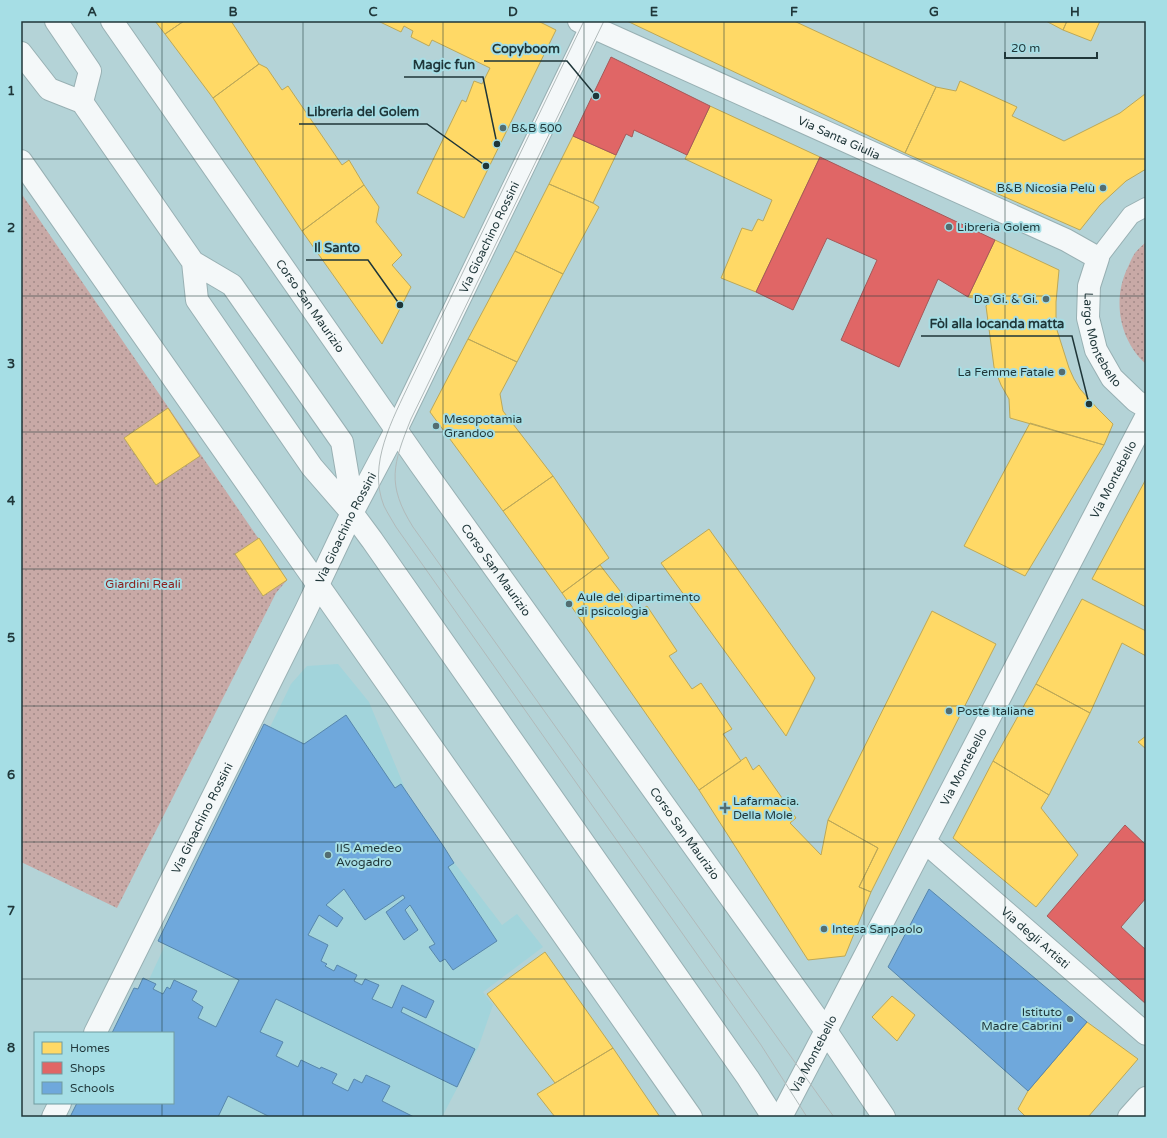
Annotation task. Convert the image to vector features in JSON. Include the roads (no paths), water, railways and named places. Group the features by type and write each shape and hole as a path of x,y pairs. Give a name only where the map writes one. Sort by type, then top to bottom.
{"street":[{"path":"56,21 90,71 82,102"},
{"name":"Corso San Maurizio","path":"112,21 396,430 826,1031 884,1117"},
{"name":"Via Gioachino Rossini","path":"95,1032 318,586 352,513 396,430 588,23"},
{"name":"Via Santa Giulia","path":"588,23 1059,236 1098,258"},
{"path":"21,52 49,88 82,102 193,262 232,285 342,442 351,495 352,513"},
{"path":"21,161 691,1117"},
{"name":"Largo Montebello","path":"1146,206 1131,215 1098,258 1089,286 1088,318 1096,350 1112,378 1136,401 1146,407"},
{"path":"193,262 197,300 312,467 352,513 730,1052 773,1117"},
{"name":"Via Montebello","path":"781,1117 1146,417"},
{"name":"Via degli Artisti","path":"924,842 1146,1034"},
{"path":"1129,1117 1146,1098"},
{"path":"53,1117 60,1104"}],"tram line":[{"path":"584,21 396,411 384,442 380,458 378,474 380,490 384,506 396,527 761,1045 807,1117"},
{"path":"604,21 411,419 397,462 395,474 396,486 404,512 413,527 834,1117"}],"place":[{"name":"Copyboom","path":"596,96"},
{"name":"B&B 500","path":"503,128"},
{"name":"Magic fun","path":"497,144"},
{"name":"Libreria del Golem","path":"486,166"},
{"name":"B&B Nicosia Pelù","path":"1103,188"},
{"name":"Libreria Golem","path":"949,227"},
{"name":"Da Gi. & Gi.","path":"1046,299"},
{"name":"Il Santo","path":"400,305"},
{"name":"La Femme Fatale","path":"1062,372"},
{"name":"Fòl alla locanda matta","path":"1089,404"},
{"name":"Mesopotamia Grandoo","path":"436,426"},
{"name":"Aule del dipartimento di psicologia","path":"569,604"},
{"name":"Poste Italiane","path":"949,711"},
{"name":"Lafarmacia. Della Mole","path":"725,808"},
{"name":"IIS Amedeo Avogadro","path":"328,855"},
{"name":"Intesa Sanpaolo","path":"824,929"},
{"name":"Istituto Madre Cabrini","path":"1070,1019"}],"park label":[{"name":"Giardini Reali","path":"143,584"}]}
